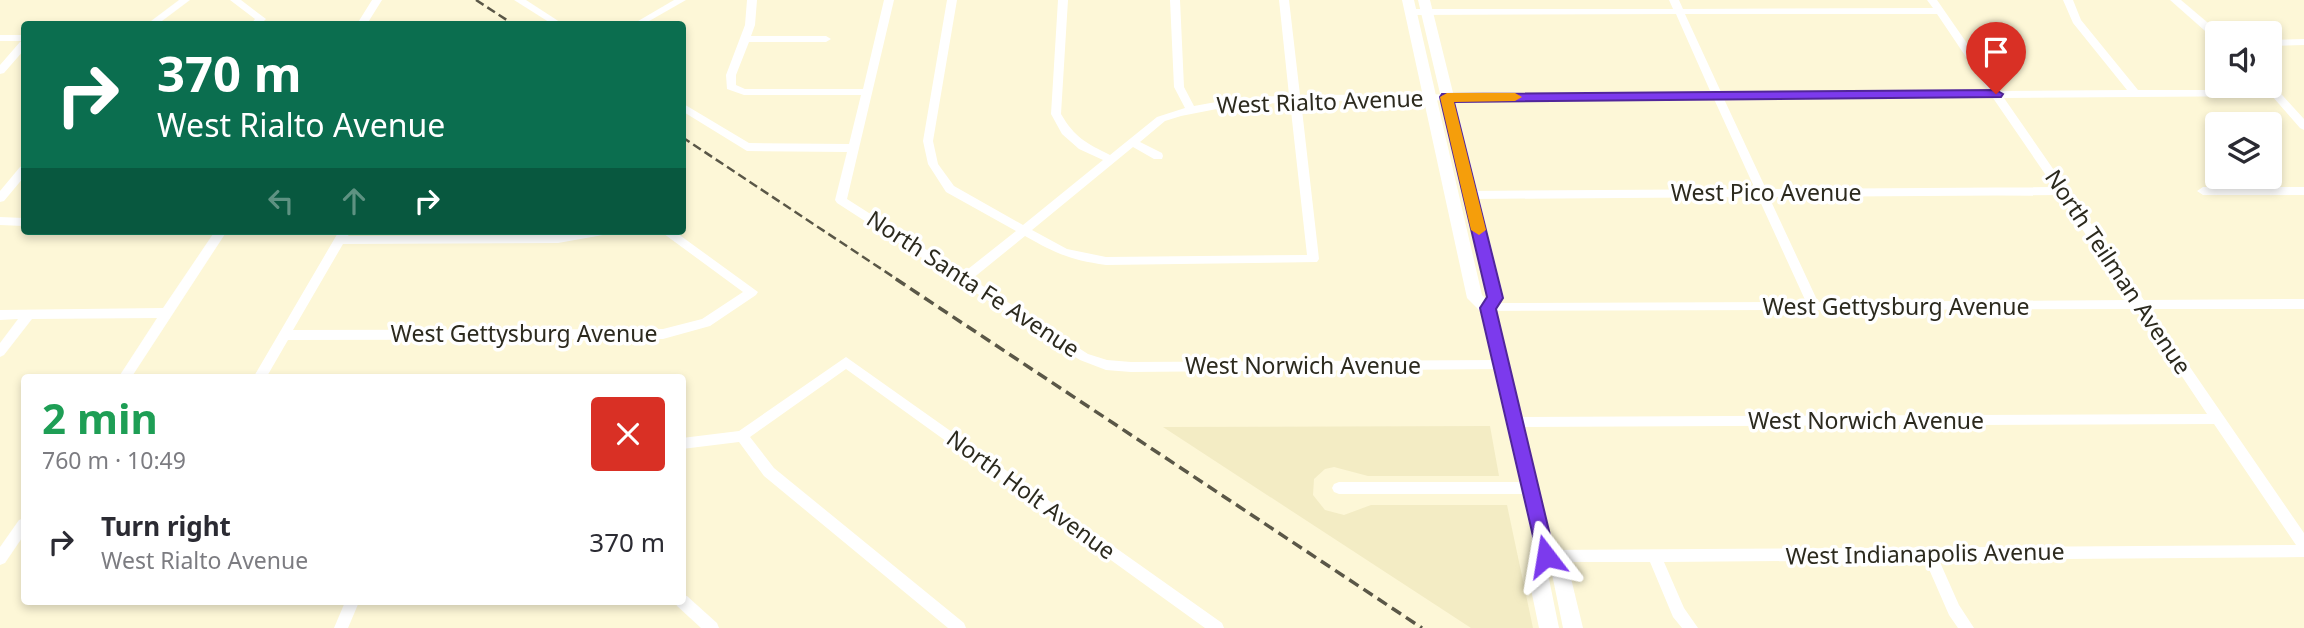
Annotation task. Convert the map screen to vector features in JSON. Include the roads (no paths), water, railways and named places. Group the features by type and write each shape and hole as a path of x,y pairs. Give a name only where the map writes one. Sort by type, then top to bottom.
{"main road":[{"path":"1409,6 1475,298 1488,308 1546,556 1560,570 1573,628"},
{"path":"1425,6 1496,298 1488,308"},
{"path":"1546,556 1536,570 1551,626"}],"street":[{"path":"156,21 185,0"},
{"path":"235,0 257,21"},
{"path":"364,21 377,0"},
{"path":"519,0 553,21"},
{"path":"643,21 681,0"},
{"path":"752,0 750,25 730,82 736,90 867,92"},
{"path":"686,109 747,147 854,149 889,0"},
{"path":"952,0 928,141 933,164 950,189 1063,251 1106,261 1313,259 1284,0"},
{"path":"1063,0 1056,114 1066,132 1083,146 1109,159"},
{"path":"1175,0 1179,87 1190,108"},
{"path":"1674,0 1814,307"},
{"path":"2068,0 2076,21 2135,94"},
{"path":"2175,0 2205,26"},
{"path":"1409,6 1679,12 1935,5"},
{"name":"North Teilman Avenue","path":"1935,5 2304,545"},
{"path":"0,38 21,38"},
{"path":"745,39 826,40"},
{"path":"2282,43 2304,42"},
{"path":"0,71 21,47"},
{"name":"West Rialto Avenue","path":"965,278 1161,119 1190,108 1220,103 1295,98 2205,92"},
{"path":"2279,98 2301,120"},
{"path":"1131,142 1157,156"},
{"name":"North Santa Fe Avenue","path":"854,149 841,200 1084,357 1107,365"},
{"path":"0,198 21,174"},
{"name":"West Pico Avenue","path":"1470,195 2063,191"},
{"path":"2203,191 2304,191"},
{"path":"0,221 21,222"},
{"path":"127,374 218,235"},
{"path":"261,374 343,235 558,239 580,235"},
{"name":"West Gettysburg Avenue","path":"285,335 663,334 706,323 752,292 672,235"},
{"name":"West Gettysburg Avenue","path":"1488,308 2304,304"},
{"path":"0,315 166,313"},
{"path":"0,352 29,314"},
{"name":"North Holt Avenue","path":"742,436 846,362 1217,628"},
{"name":"West Norwich Avenue","path":"1107,365 1500,365"},
{"name":"West Norwich Avenue","path":"1514,422 2218,419"},
{"path":"686,443 742,436 769,472 959,628"},
{"path":"1339,488 1529,488"},
{"path":"0,559 21,528"},
{"name":"West Indianapolis Avenue","path":"1546,556 2304,551"},
{"path":"1928,553 1954,610 1967,628"},
{"path":"1656,556 1678,612 1691,628"},
{"path":"341,628 351,605"},
{"path":"686,605 712,628"}],"railway":[{"path":"476,0 508,21"},
{"path":"686,140 898,280"},
{"path":"896,279 1422,628"}]}
